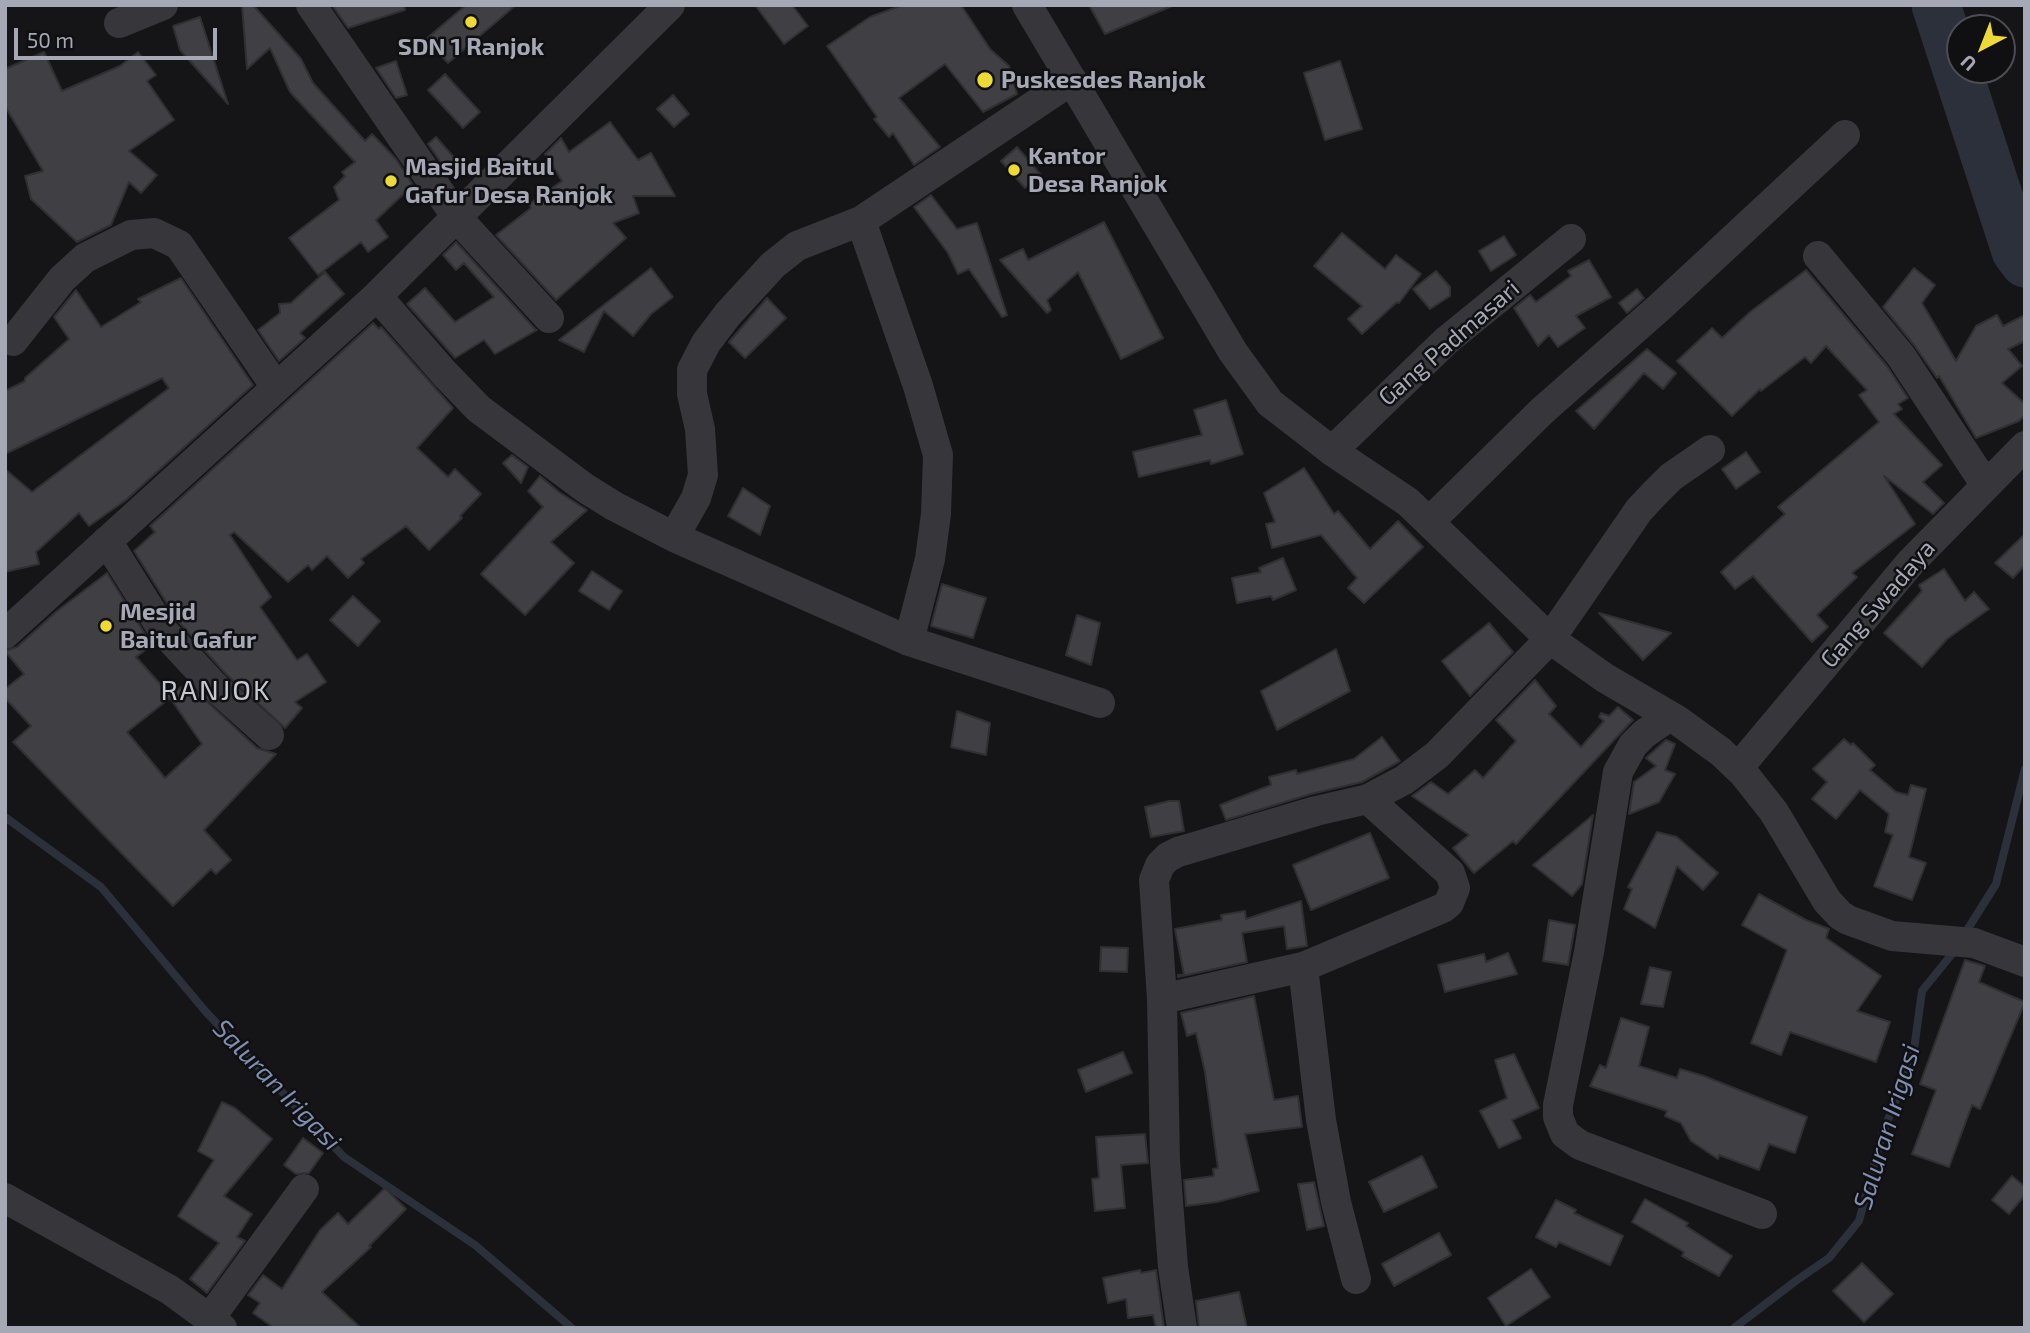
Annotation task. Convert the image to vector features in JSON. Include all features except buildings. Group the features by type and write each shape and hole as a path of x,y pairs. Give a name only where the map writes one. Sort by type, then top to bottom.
{"street":[{"path":"119,23 163,5"},
{"path":"311,5 458,219 550,318"},
{"path":"5,634 377,296 458,219 670,5"},
{"path":"1027,5 1248,373 1270,403 1332,451 1408,502 1550,639 1578,660 1700,735 1738,768 1774,812 1833,908 1848,920 1892,936 1974,943 2025,962"},
{"path":"674,537 696,498 703,475 700,429 692,394 692,370 697,357 728,314 773,265 797,246 860,221 1072,80"},
{"path":"1429,522 1542,411 1661,306 1845,135"},
{"path":"860,221 918,386 938,455 936,514 930,559 909,641"},
{"path":"13,341 62,279 85,258 131,234 154,233 179,244 276,387"},
{"name":"Gang Padmasari","path":"1332,451 1446,341 1571,239"},
{"path":"1818,256 1901,356 1985,485"},
{"path":"377,296 444,374 480,409 585,488 614,506 674,537 909,641 1100,703"},
{"name":"Gang Swadaya","path":"1738,768 1911,562 2025,446"},
{"path":"1182,1328 1173,1268 1164,1161 1162,999 1154,880 1164,860 1178,852 1316,811 1368,799 1404,779 1437,755 1550,639 1639,510 1671,477 1710,450"},
{"path":"107,541 172,641 213,685 269,735"},
{"path":"1670,716 1644,734 1633,746 1618,772 1589,952 1558,1104 1558,1117 1565,1135 1580,1145 1762,1214"},
{"path":"1162,999 1303,967 1443,908 1454,896 1454,880 1448,870 1368,799"},
{"path":"1303,967 1321,1120 1336,1202 1356,1279"},
{"path":"5,1198 170,1290 216,1323 304,1189"}],"waterway":[{"path":"1936,5 2016,251 2025,263"},
{"name":"Saluran Irigasi","path":"1964,935 1996,884 2025,769"},
{"name":"Saluran Irigasi","path":"5,817 101,887 206,1012 344,1157 475,1245 572,1328"},
{"name":"Saluran Irigasi","path":"1734,1328 1829,1258 1859,1221 1882,1135 1913,1057 1922,991 1956,949"}],"place":[{"name":"SDN 1 Ranjok","path":"471,22"},
{"name":"Puskesdes Ranjok","path":"985,80"},
{"name":"Kantor Desa Ranjok","path":"1014,170"},
{"name":"Masjid Baitul Gafur Desa Ranjok","path":"391,181"},
{"name":"Mesjid Baitul Gafur","path":"106,626"}],"district":[{"name":"RANJOK","path":"216,691"}]}
